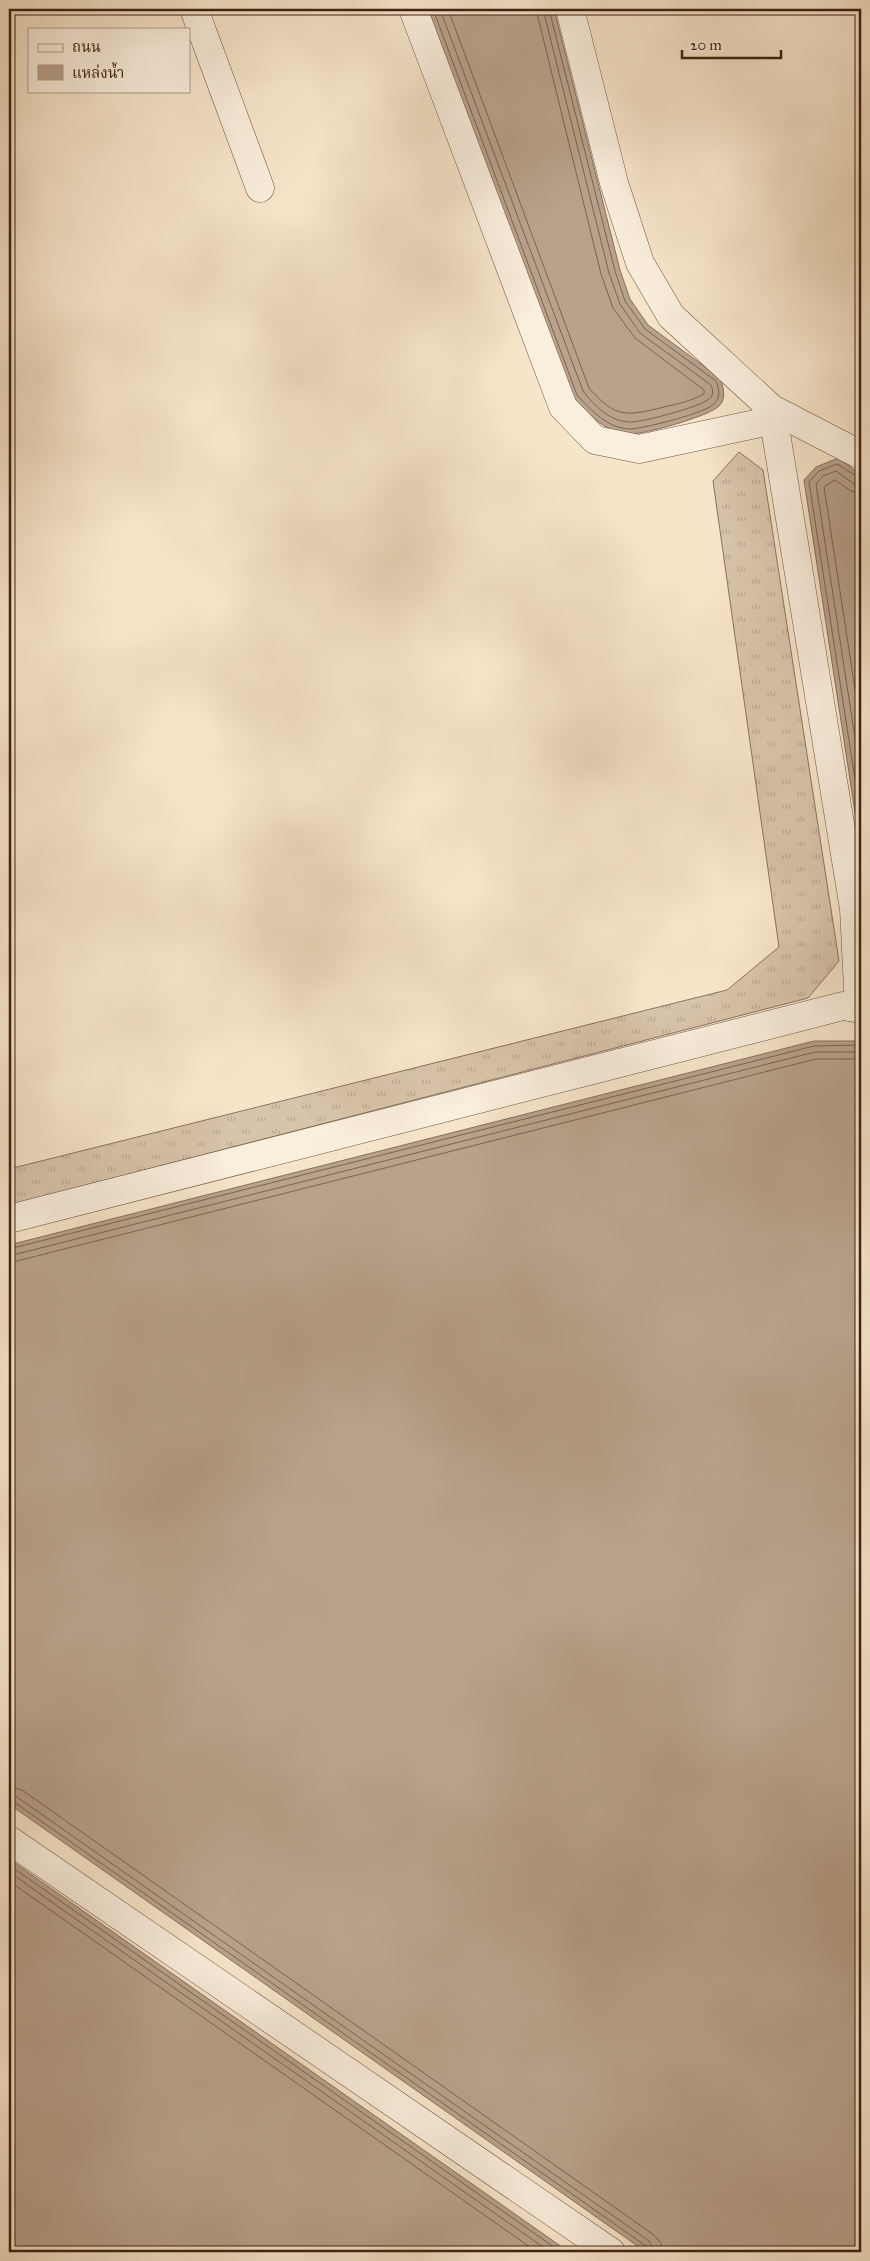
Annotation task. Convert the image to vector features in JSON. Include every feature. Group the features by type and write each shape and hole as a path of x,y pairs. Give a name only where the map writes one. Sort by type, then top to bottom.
{"street":[{"path":"194,9 260,188"},
{"path":"413,9 563,407 595,440 639,449 778,416"},
{"path":"570,9 614,183 640,263 671,316 778,416 861,455"},
{"path":"9,1219 833,1008 843,1006 860,1009 854,909 778,416"},
{"path":"9,1840 611,2252"}],"green space":[{"path":"739,452 763,470 839,961 808,998 9,1205 9,1169 727,990 779,947 713,481"}],"water":[{"path":"428,9 554,9 620,270 630,299 648,325 720,378 724,396 719,406 703,415 676,424 629,434 604,426 573,397"},
{"path":"838,458 861,475 861,851 804,480 816,467"},
{"path":"814,1041 861,1041 861,2252 646,2252 9,1804 9,1245"},
{"path":"9,1859 569,2252 9,2252"}]}
